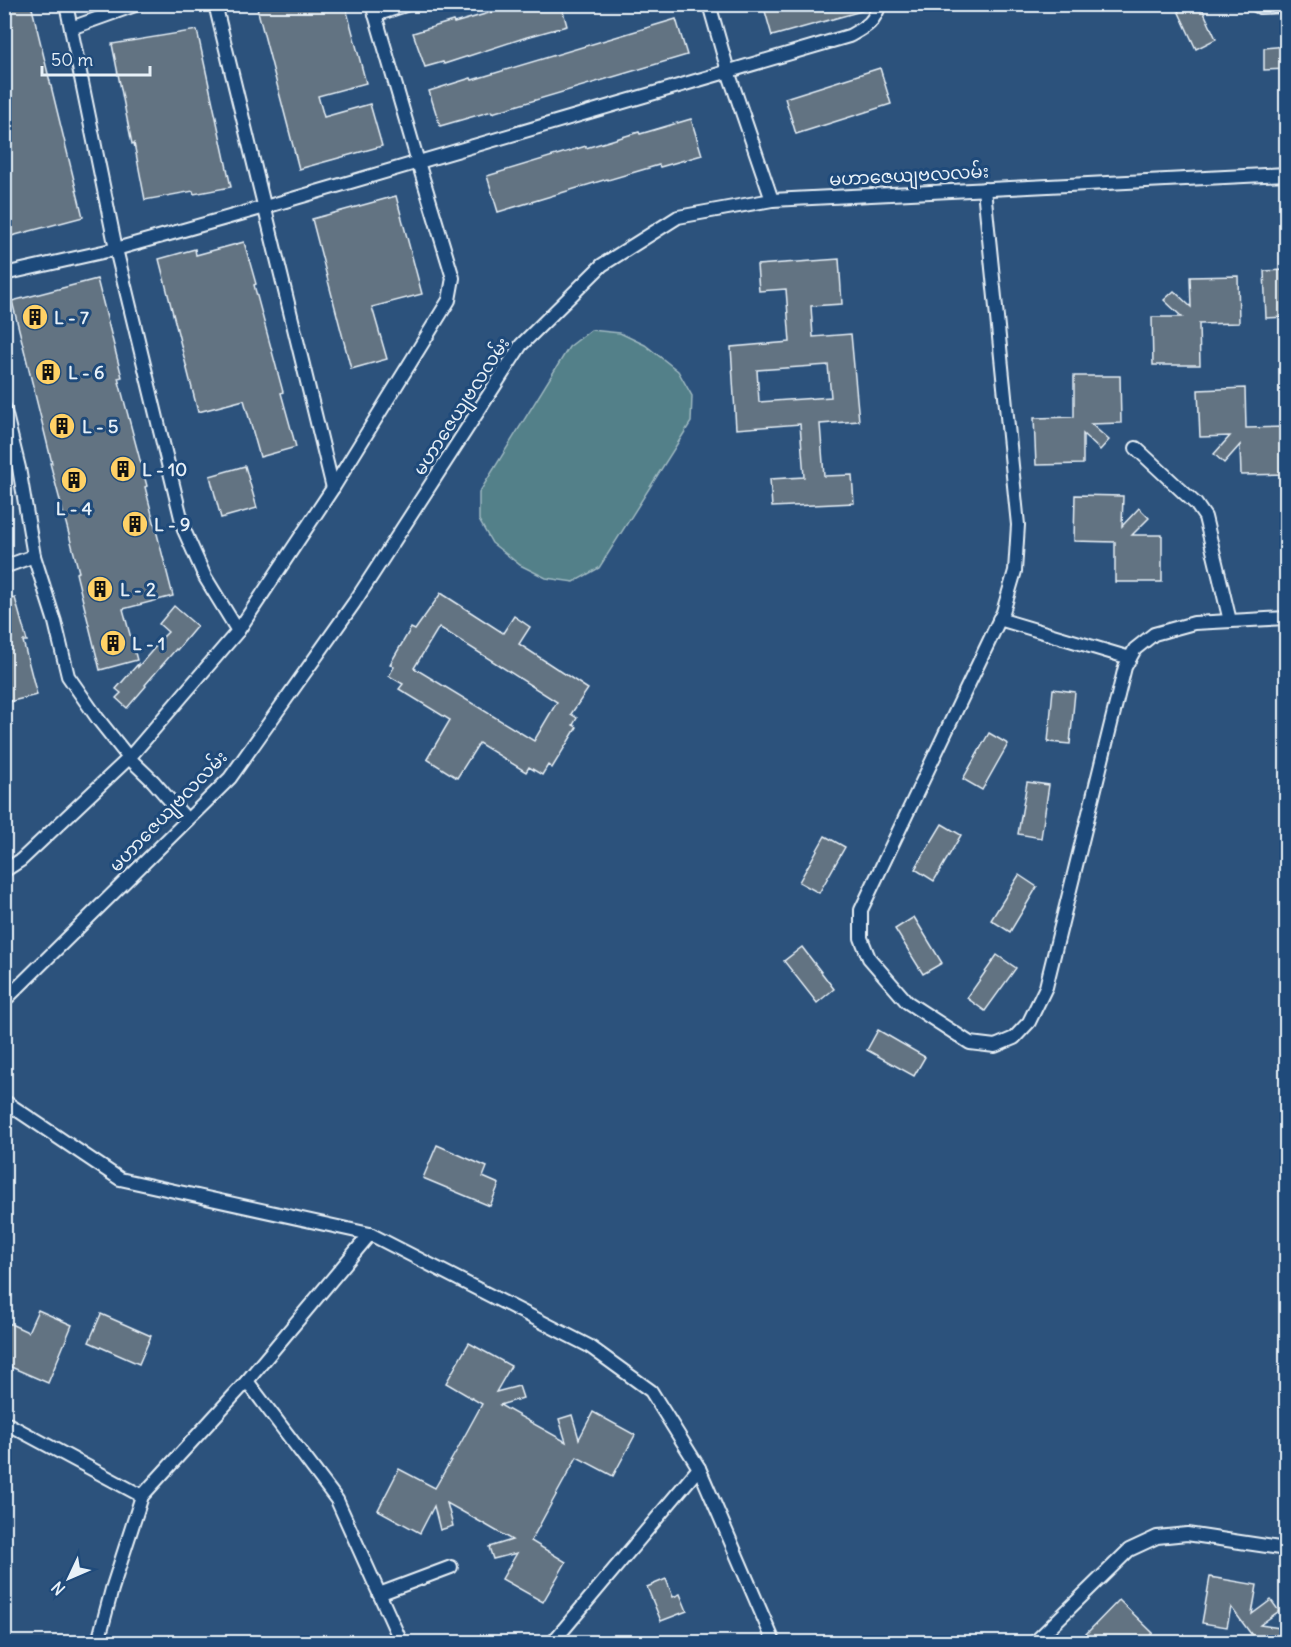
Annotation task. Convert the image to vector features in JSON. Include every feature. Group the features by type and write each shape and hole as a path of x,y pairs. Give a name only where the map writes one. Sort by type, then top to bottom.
{"street":[{"path":"66,4 116,249 184,530 205,577 238,631"},
{"path":"71,28 138,4"},
{"path":"215,4 333,488"},
{"path":"4,871 21,860 129,758 238,631 333,488 451,295 453,278 374,10 409,4"},
{"path":"709,4 728,71 772,200"},
{"path":"4,274 116,249 849,36 876,18 880,4"},
{"path":"1254,4 1260,7 1287,6"},
{"name":"မဟာဇေယျဗလလမ်း","path":"4,1000 230,778 354,603 522,345 602,265 678,217 772,200 1287,174"},
{"path":"984,189 1018,525 1015,571 1003,612 861,910 861,938 869,958 907,1002 970,1043 994,1046 1014,1038 1029,1022 1046,987 1125,667 1135,649 1154,634 1194,623 1287,618"},
{"path":"4,407 19,468 34,556 55,622 68,676 129,758 187,820"},
{"path":"1136,448 1196,504 1205,517 1230,621"},
{"path":"4,567 34,556"},
{"path":"999,619 1130,658"},
{"path":"4,1101 120,1179 370,1234 590,1346 651,1391 699,1468 774,1642"},
{"path":"98,1642 112,1589 142,1496 247,1381 370,1234"},
{"path":"247,1381 337,1500 402,1642"},
{"path":"4,1422 142,1496"},
{"path":"553,1642 699,1468"},
{"path":"1035,1642 1129,1550 1157,1538 1187,1534 1287,1549"},
{"path":"380,1593 451,1567"}],"green space":[{"path":"591,330 620,333 645,345 678,371 692,396 691,422 599,568 574,582 546,578 520,565 492,543 479,520 479,493 569,347"}],"building":[{"path":"4,4 31,4 83,217 4,238"},
{"path":"256,4 345,4 366,83 318,96 324,117 370,104 382,146 299,169"},
{"path":"520,4 561,4 567,26 444,64 443,62 425,67 413,33"},
{"path":"763,4 871,4 869,9 772,36"},
{"path":"1175,4 1200,4 1216,39 1196,49"},
{"path":"676,19 687,55 492,113 492,111 440,126 429,91"},
{"path":"197,30 231,187 145,200 112,44"},
{"path":"1287,46 1287,69 1264,70 1264,48"},
{"path":"880,68 891,104 796,134 785,98"},
{"path":"691,119 702,155 607,179 498,212 487,176 586,146 586,148"},
{"path":"396,196 422,294 372,307 387,359 351,369 312,219"},
{"path":"244,242 296,447 260,457 244,400 198,412 159,259 195,249 196,255"},
{"path":"839,259 842,304 811,306 813,337 851,334 859,421 820,424 824,476 852,475 854,503 772,507 770,479 804,477 800,424 736,429 731,347 790,342 786,289 759,291 757,265","holes":["828,365 831,397 759,402 757,370"]},
{"path":"1285,270 1286,317 1266,318 1264,271"},
{"path":"1238,276 1239,323 1199,324 1200,365 1153,365 1152,317 1182,317 1164,300 1174,291 1191,307 1190,277"},
{"path":"97,279 122,377 118,378 173,596 123,609 137,660 100,670 76,573 79,572 50,463 52,463 12,301"},
{"path":"1074,376 1120,376 1121,423 1091,424 1109,440 1100,450 1083,434 1083,464 1036,465 1034,418 1074,417"},
{"path":"1245,388 1246,428 1287,427 1287,474 1241,475 1240,445 1224,463 1214,454 1230,436 1200,437 1198,390"},
{"path":"245,466 257,508 221,518 210,476"},
{"path":"1075,495 1123,496 1122,526 1139,508 1149,518 1132,535 1162,535 1162,582 1115,582 1115,542 1074,541"},
{"path":"441,593 503,633 514,616 530,627 519,644 588,689 571,714 577,718 573,725 577,727 552,768 548,765 542,775 529,767 526,772 479,743 457,778 427,759 450,720 399,689 403,684 389,676 394,667 390,664 411,628 415,630","holes":["439,627 557,702 534,741 414,668"]},
{"path":"15,598 27,641 23,641 37,695 4,703 4,601"},
{"path":"174,606 197,626 127,708 116,698 121,693 116,689 168,632 159,624"},
{"path":"1053,689 1075,692 1070,744 1048,742"},
{"path":"989,733 1008,744 982,790 963,779"},
{"path":"1027,782 1049,785 1041,838 1018,834"},
{"path":"942,824 961,835 934,881 915,869"},
{"path":"825,836 845,847 819,893 799,882"},
{"path":"1019,875 1037,887 1010,932 991,920"},
{"path":"914,917 942,963 923,974 895,929"},
{"path":"802,947 834,989 817,1003 784,961"},
{"path":"997,955 1016,968 985,1011 967,998"},
{"path":"878,1030 925,1057 914,1076 867,1050"},
{"path":"437,1145 487,1167 483,1177 499,1184 490,1206 423,1178"},
{"path":"38,1310 72,1325 48,1383 4,1364 4,1321 28,1332"},
{"path":"101,1314 151,1336 139,1364 89,1342"},
{"path":"469,1343 511,1366 496,1392 519,1386 523,1398 500,1405 566,1442 559,1419 572,1415 579,1439 593,1412 635,1435 613,1476 577,1457 550,1506 531,1541 566,1562 543,1602 502,1579 517,1553 493,1559 489,1547 512,1540 447,1503 453,1526 440,1530 434,1506 420,1533 378,1510 399,1469 435,1488 482,1404 446,1383"},
{"path":"1210,1577 1257,1585 1252,1614 1271,1600 1279,1611 1260,1625 1287,1629 1287,1642 1257,1642 1231,1607 1227,1627 1202,1623"},
{"path":"666,1579 673,1597 680,1594 687,1611 661,1621 647,1587"},
{"path":"1119,1600 1153,1633 1144,1642 1094,1642 1086,1634"}],"place":[{"name":"L - 7","path":"35,317"},
{"name":"L - 6","path":"48,372"},
{"name":"L - 5","path":"62,426"},
{"name":"L - 10","path":"123,469"},
{"name":"L - 4","path":"74,480"},
{"name":"L - 9","path":"135,524"},
{"name":"L - 2","path":"100,589"},
{"name":"L - 1","path":"113,643"}]}
